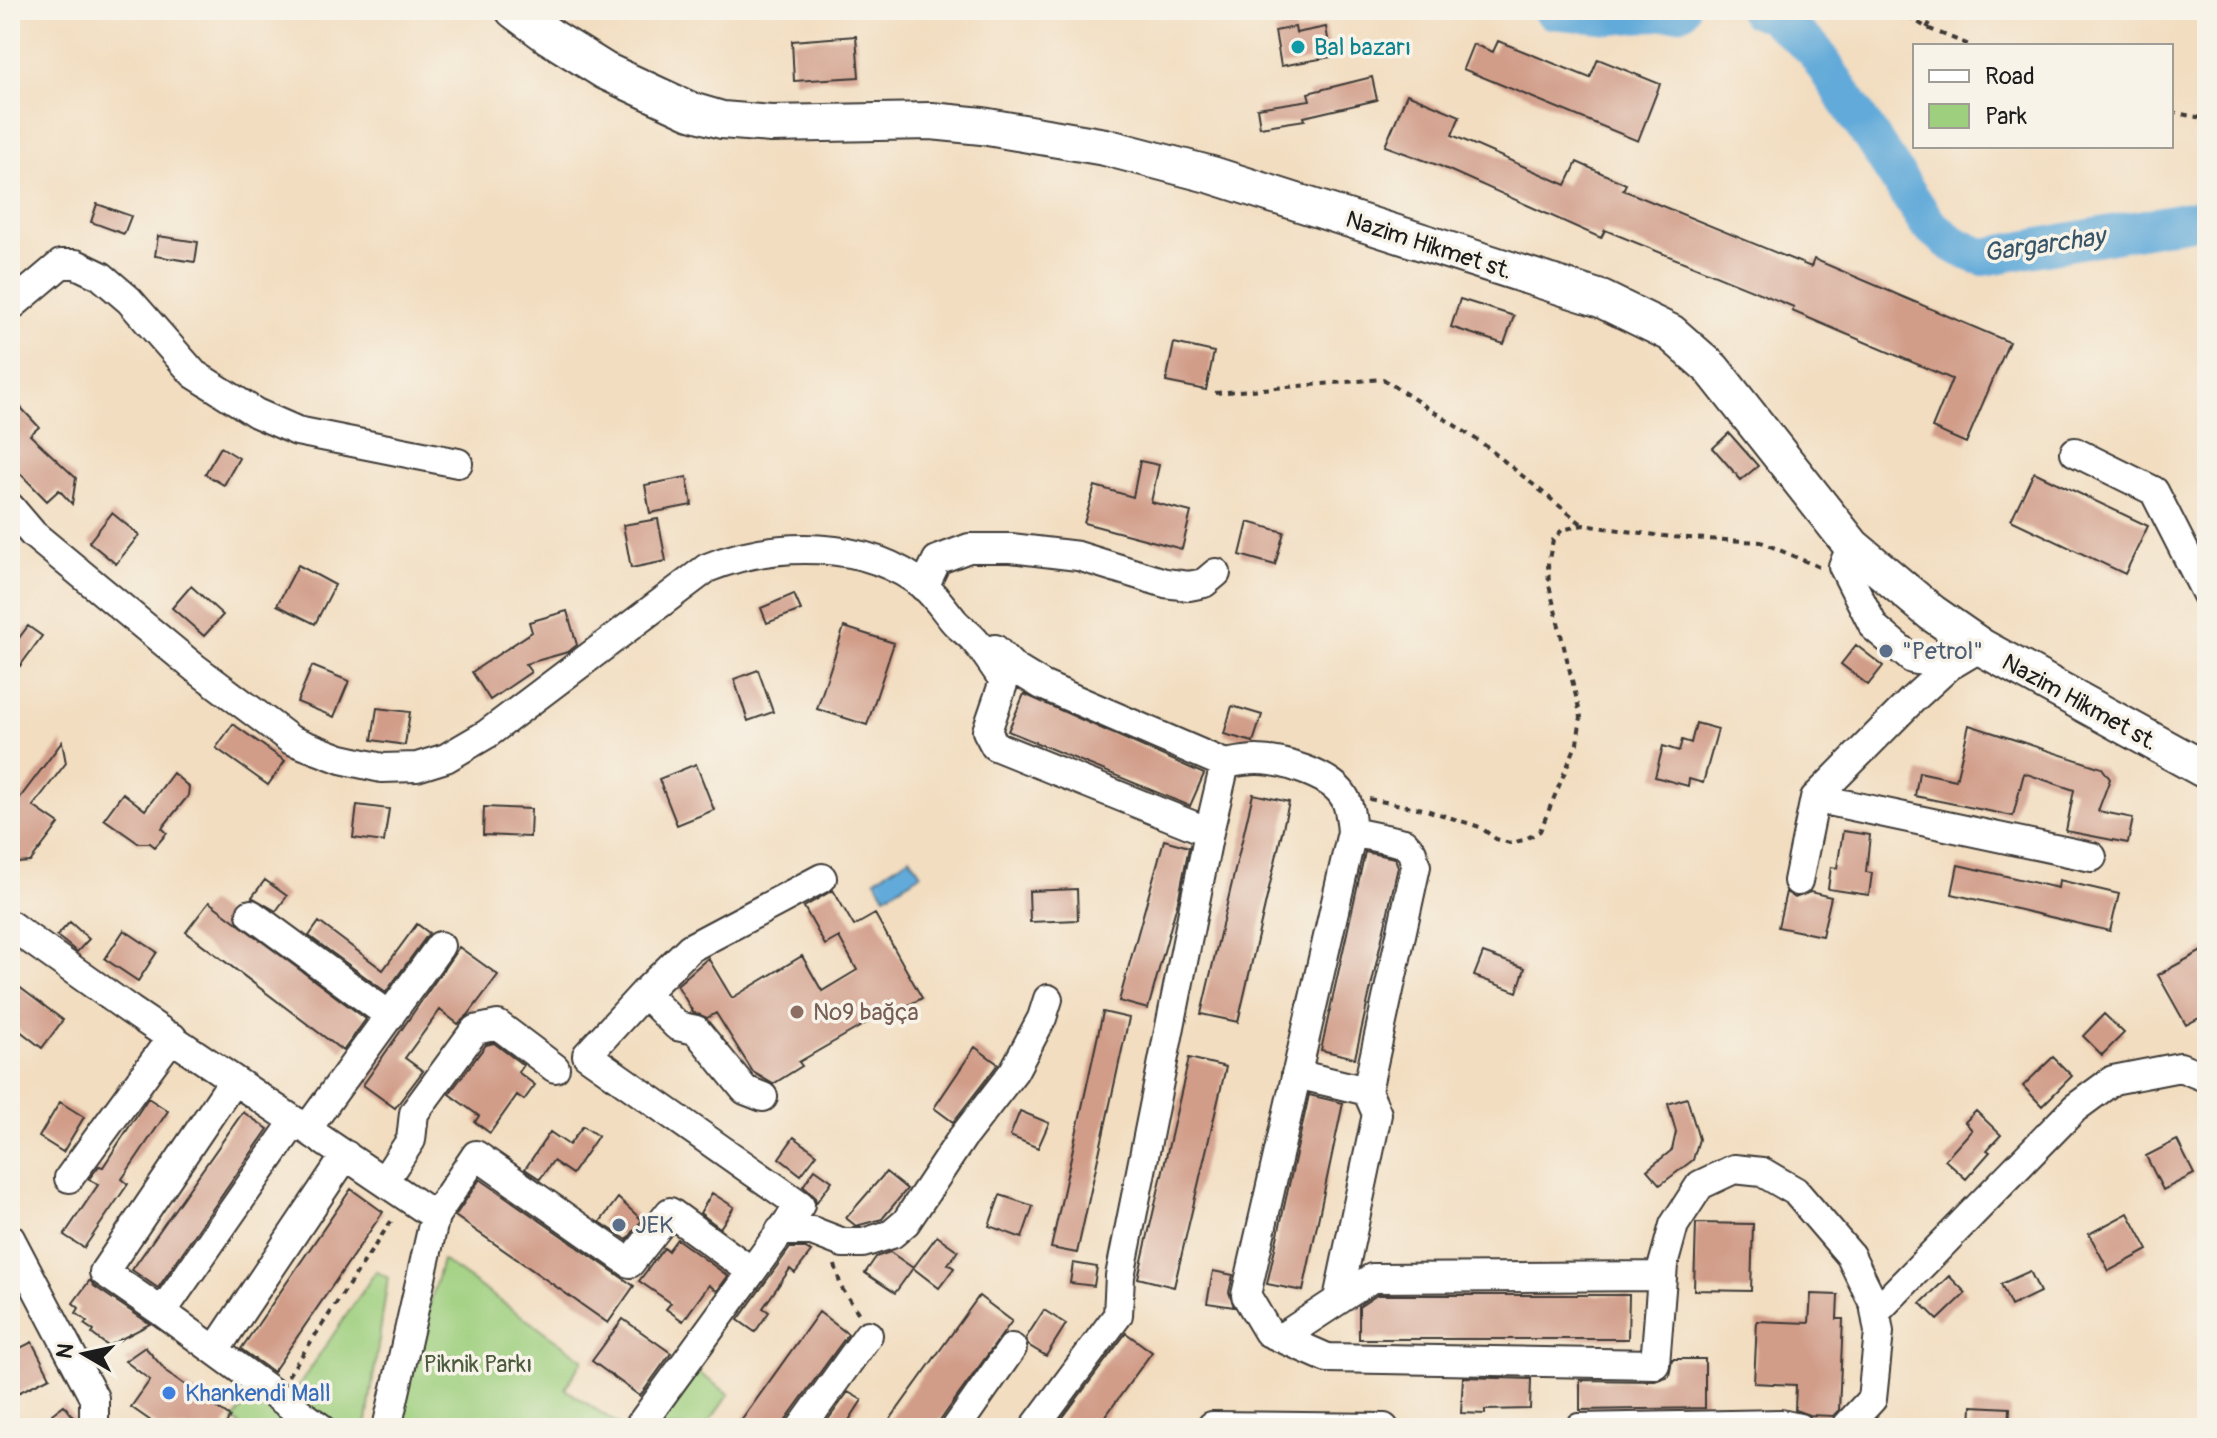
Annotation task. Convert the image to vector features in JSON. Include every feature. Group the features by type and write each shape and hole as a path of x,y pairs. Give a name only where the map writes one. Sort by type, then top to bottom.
{"main road":[{"name":"Nazim Hikmet st.","path":"514,10 605,71 691,111 722,120 771,124 931,121 982,126 1105,147 1212,175 1601,299 1671,333 1712,369 1848,556 1981,647 2207,771"}],"street":[{"path":"10,307 61,264 89,268 129,300 194,374 242,406 297,431 458,463"},
{"path":"2075,452 2154,491 2207,595"},
{"path":"10,507 33,534 195,668 291,740 341,759 382,768 417,767 446,758 487,734 707,568 732,558 778,549 810,548 873,560 902,572 924,587 955,624 981,634 1009,675 1042,685 1225,764 1255,760 1291,765 1321,777 1343,795 1351,816 1352,832 1246,1295 1268,1332 1327,1358 1655,1364 1662,1276 1674,1225 1700,1185 1734,1169 1762,1172 1795,1191 1850,1255 1874,1304 1879,1332 1872,1399 1845,1428"},
{"path":"924,587 937,560 969,548 1051,551 1078,556 1165,583 1189,586 1204,583 1216,573"},
{"path":"1848,556 1874,627 1912,659 1949,666"},
{"path":"1798,881 1815,798 1949,666 1981,647"},
{"path":"1009,675 987,731 995,746 1209,832"},
{"path":"1034,1428 1118,1315 1120,1276 1225,764"},
{"path":"1815,798 2092,857"},
{"path":"1338,1299 1377,1114 1367,1091 1416,866 1412,852 1404,843 1352,832"},
{"path":"638,1428 800,1205 587,1055 690,948 822,878"},
{"path":"251,914 390,1016"},
{"path":"10,925 233,1081 435,1216"},
{"path":"162,1312 301,1125 390,1016 440,946"},
{"path":"644,993 677,1026 696,1030 745,1090 763,1097"},
{"path":"780,1231 812,1231 843,1243 863,1243 892,1234 906,1222 962,1138 1014,1071 1042,1018 1048,999"},
{"path":"396,1189 411,1140 414,1113 475,1030 498,1025 555,1068"},
{"path":"69,1178 172,1037"},
{"path":"1876,1312 2075,1108 2113,1080 2180,1067 2207,1078"},
{"path":"1296,1074 1367,1091"},
{"path":"233,1081 104,1272 216,1349 321,1428"},
{"path":"216,1349 346,1155"},
{"path":"387,1428 435,1216 476,1155 630,1263 670,1212 751,1271"},
{"path":"10,1238 94,1398 94,1428"},
{"path":"1281,1338 1372,1278 1662,1276"},
{"path":"801,1428 868,1335"},
{"path":"956,1428 1012,1348"},
{"path":"1579,1428 1781,1424 1799,1428"},
{"path":"1212,1426 1384,1428"}],"path":[{"path":"1898,10 1927,28 1967,44"},
{"path":"1927,28 1937,10"},
{"path":"2173,112 2207,119"},
{"path":"1215,393 1383,379 1482,443 1583,525"},
{"path":"1343,795 1423,809 1480,827 1496,839 1510,843 1524,840 1540,831 1577,743 1581,717 1549,585 1548,564 1553,540 1562,530 1583,525 1671,537 1761,542 1825,570 1848,556"},
{"path":"276,1395 396,1189"},
{"path":"827,1235 841,1287 863,1319 868,1335"}],"green space":[{"name":"Piknik Parkı","path":"442,1260 583,1359 565,1389 618,1424 615,1428 396,1428"},
{"path":"376,1271 388,1278 367,1421 362,1428 330,1428 292,1396"},
{"path":"692,1368 729,1394 705,1428 649,1428"},
{"path":"251,1396 293,1428 244,1428 233,1420"}],"water":[{"path":"910,857 921,874 885,896 875,879"}],"building":[{"name":"Bal bazarı","path":"1295,27 1296,33 1326,27 1331,57 1281,66 1275,31"},
{"path":"856,36 859,77 794,81 792,41"},
{"path":"1498,41 1590,78 1598,59 1660,84 1638,141 1463,69 1473,44 1493,52"},
{"path":"1372,77 1377,100 1304,117 1305,120 1260,127 1257,108 1310,100 1308,93"},
{"path":"1407,94 1460,116 1452,135 1566,185 1577,162 1626,184 1623,190 1811,267 1814,259 2009,342 1966,443 1932,428 1952,379 1792,311 1794,307 1605,230 1601,238 1440,166 1385,146"},
{"path":"97,204 131,216 124,234 91,222"},
{"path":"158,236 198,242 195,262 155,256"},
{"path":"1460,299 1514,316 1504,344 1451,327"},
{"path":"1174,343 1214,352 1206,390 1166,382"},
{"path":"10,396 39,427 30,435 76,478 72,504 59,490 47,501 10,463"},
{"path":"1729,433 1758,466 1741,480 1713,448"},
{"path":"221,447 239,458 224,485 205,474"},
{"path":"1140,461 1159,465 1151,502 1191,512 1182,549 1084,523 1095,486 1133,497"},
{"path":"2034,472 2148,526 2125,574 2011,520"},
{"path":"687,477 692,505 650,513 645,485"},
{"path":"112,513 139,535 116,564 89,542"},
{"path":"658,519 666,561 631,568 623,525"},
{"path":"1248,522 1284,532 1275,565 1240,555"},
{"path":"298,565 335,585 315,624 277,605"},
{"path":"191,586 223,615 204,636 172,608"},
{"path":"794,594 801,610 767,623 761,608"},
{"path":"567,611 577,645 568,652 525,664 531,672 490,700 472,672 532,632 529,622"},
{"path":"28,626 42,636 20,666 10,657 10,650"},
{"path":"844,627 894,643 867,725 817,709"},
{"path":"1856,645 1883,666 1868,685 1841,664"},
{"path":"312,666 349,681 334,717 297,702"},
{"path":"758,670 773,712 748,721 734,679"},
{"path":"1024,694 1204,774 1190,806 1008,731"},
{"path":"1232,706 1262,715 1253,742 1224,734"},
{"path":"377,708 410,712 405,745 372,740"},
{"path":"1696,723 1718,729 1703,783 1689,779 1688,786 1655,777 1663,746 1679,751 1682,740 1691,743"},
{"path":"233,724 285,761 268,785 216,748"},
{"path":"1969,725 2102,768 2110,779 2098,811 2133,818 2128,843 2066,831 2074,790 2024,773 2013,816 1915,796 1919,772 1956,780"},
{"path":"62,742 66,763 33,806 59,824 30,862 17,863 10,857 10,811"},
{"path":"696,764 714,810 677,825 659,779"},
{"path":"173,773 189,787 188,796 162,828 167,833 155,847 150,843 138,843 104,819 123,793 145,810"},
{"path":"1253,794 1289,802 1238,1022 1201,1014"},
{"path":"357,805 389,809 384,842 353,838"},
{"path":"484,807 531,809 530,837 483,835"},
{"path":"1843,831 1870,835 1866,872 1872,873 1869,895 1828,889 1831,867 1837,868"},
{"path":"1164,840 1189,847 1179,897 1148,1009 1119,1001"},
{"path":"1365,852 1395,858 1398,867 1355,1058 1321,1050"},
{"path":"1958,865 2058,888 2059,880 2119,894 2110,931 1952,894"},
{"path":"265,880 287,896 276,911 252,897"},
{"path":"1077,889 1078,920 1030,922 1029,891"},
{"path":"833,890 854,926 875,914 922,998 885,1018 882,1014 799,1062 802,1066 773,1084 753,1072 716,1013 707,1018 693,1012 677,985 708,958 732,998 802,956 822,991 857,970 839,937 825,945 804,907"},
{"path":"1786,892 1795,898 1810,892 1831,897 1822,936 1778,927"},
{"path":"209,902 366,1019 343,1051 186,932"},
{"path":"70,922 89,939 77,952 57,936"},
{"path":"319,922 383,970 417,924 429,933 386,992 309,936"},
{"path":"124,930 157,952 138,981 105,959"},
{"path":"459,947 498,975 458,1024 440,1010 405,1058 423,1071 395,1108 363,1085"},
{"path":"2207,948 2207,1014 2186,1025 2158,975"},
{"path":"1483,953 1525,968 1517,992 1474,976"},
{"path":"10,980 63,1020 42,1048 10,1023"},
{"path":"1103,1012 1129,1018 1077,1253 1051,1248"},
{"path":"2104,1014 2124,1033 2102,1055 2083,1036"},
{"path":"494,1043 523,1065 518,1072 535,1085 524,1100 517,1095 490,1133 475,1122 479,1116 449,1094 486,1045"},
{"path":"975,1047 998,1064 953,1122 934,1108"},
{"path":"2053,1057 2072,1076 2042,1106 2023,1086"},
{"path":"1189,1058 1226,1067 1174,1287 1138,1278"},
{"path":"1309,1095 1343,1103 1303,1291 1267,1284"},
{"path":"148,1098 168,1111 122,1179 128,1184 84,1248 64,1235 98,1185 89,1179 99,1166 103,1167"},
{"path":"1687,1098 1699,1139 1693,1160 1660,1185 1647,1170 1672,1150 1676,1132 1668,1104"},
{"path":"60,1102 84,1117 63,1152 39,1137"},
{"path":"1020,1111 1049,1123 1038,1148 1010,1136"},
{"path":"1976,1111 2001,1135 1966,1179 1945,1160 1972,1130 1965,1122"},
{"path":"243,1112 268,1129 158,1288 132,1270"},
{"path":"583,1126 598,1136 572,1174 553,1161 540,1179 525,1169 550,1132 569,1145"},
{"path":"794,1137 817,1154 801,1175 779,1158"},
{"path":"2177,1140 2194,1174 2163,1190 2146,1156"},
{"path":"815,1169 832,1181 816,1203 815,1197 803,1186"},
{"path":"886,1172 907,1189 882,1219 856,1226 846,1218"},
{"path":"480,1179 634,1286 608,1323 455,1216"},
{"path":"351,1189 383,1212 273,1372 241,1349"},
{"path":"712,1193 734,1207 720,1228 700,1213"},
{"path":"1000,1195 1033,1206 1022,1238 989,1226"},
{"name":"JEK","path":"618,1198 642,1220 627,1240 600,1222"},
{"path":"2128,1213 2148,1250 2109,1271 2089,1234"},
{"path":"1696,1223 1753,1224 1751,1291 1694,1290"},
{"path":"937,1236 958,1251 948,1264 954,1268 939,1288 913,1268"},
{"path":"677,1239 728,1276 717,1291 709,1285 683,1321 666,1309 671,1303 639,1281 664,1248 668,1251"},
{"path":"790,1248 806,1248 811,1252 795,1273 790,1269 763,1308 769,1312 755,1332 738,1320"},
{"path":"890,1252 913,1268 895,1293 865,1273 876,1257"},
{"path":"1073,1263 1097,1267 1094,1286 1070,1283"},
{"path":"1213,1271 1233,1275 1229,1292 1234,1307 1207,1303"},
{"path":"2030,1271 2040,1292 2011,1306 2001,1284"},
{"path":"1949,1276 1966,1293 1938,1320 1921,1303"},
{"path":"90,1280 94,1286 150,1324 108,1346 92,1334 94,1331 84,1324 87,1321 76,1313 79,1308 73,1303"},
{"path":"1811,1294 1838,1295 1837,1319 1843,1319 1839,1410 1833,1416 1809,1415 1795,1410 1796,1385 1754,1383 1757,1321 1809,1323"},
{"path":"1377,1295 1629,1295 1628,1339 1359,1339 1359,1307"},
{"path":"979,1296 1012,1321 935,1428 884,1428"},
{"path":"1044,1310 1066,1324 1046,1356 1028,1345 1026,1338"},
{"path":"819,1312 848,1334 787,1418 784,1428 736,1428"},
{"path":"623,1319 671,1353 640,1396 592,1361"},
{"path":"1126,1333 1152,1352 1097,1428 1055,1428"},
{"path":"32,1342 50,1377 18,1393 10,1377 10,1353"},
{"name":"Khankendi Mall","path":"145,1347 167,1372 230,1417 223,1428 161,1428 131,1407 150,1380 125,1361"},
{"path":"1672,1359 1705,1359 1705,1408 1580,1410 1580,1380 1655,1381 1669,1376"},
{"path":"1463,1377 1531,1379 1530,1409 1461,1413"},
{"path":"848,1392 862,1400 844,1428 822,1428"},
{"path":"64,1405 77,1422 77,1428 61,1428 52,1414"},
{"path":"1972,1406 2010,1408 2009,1428 1971,1428"}],"waterway":[{"name":"Gargarchay","path":"1552,10 1612,16 1680,10"},
{"name":"Gargarchay","path":"1757,10 1770,13 1814,50 1928,224 1968,251 1984,257 2207,217"}],"place":[{"name":"Bal bazarı","path":"1298,47"},
{"name":"\"Petrol\"","path":"1886,651"},
{"name":"№9 bağça","path":"797,1012"},
{"name":"JEK","path":"619,1225"},
{"name":"Khankendi Mall","path":"169,1393"}]}
